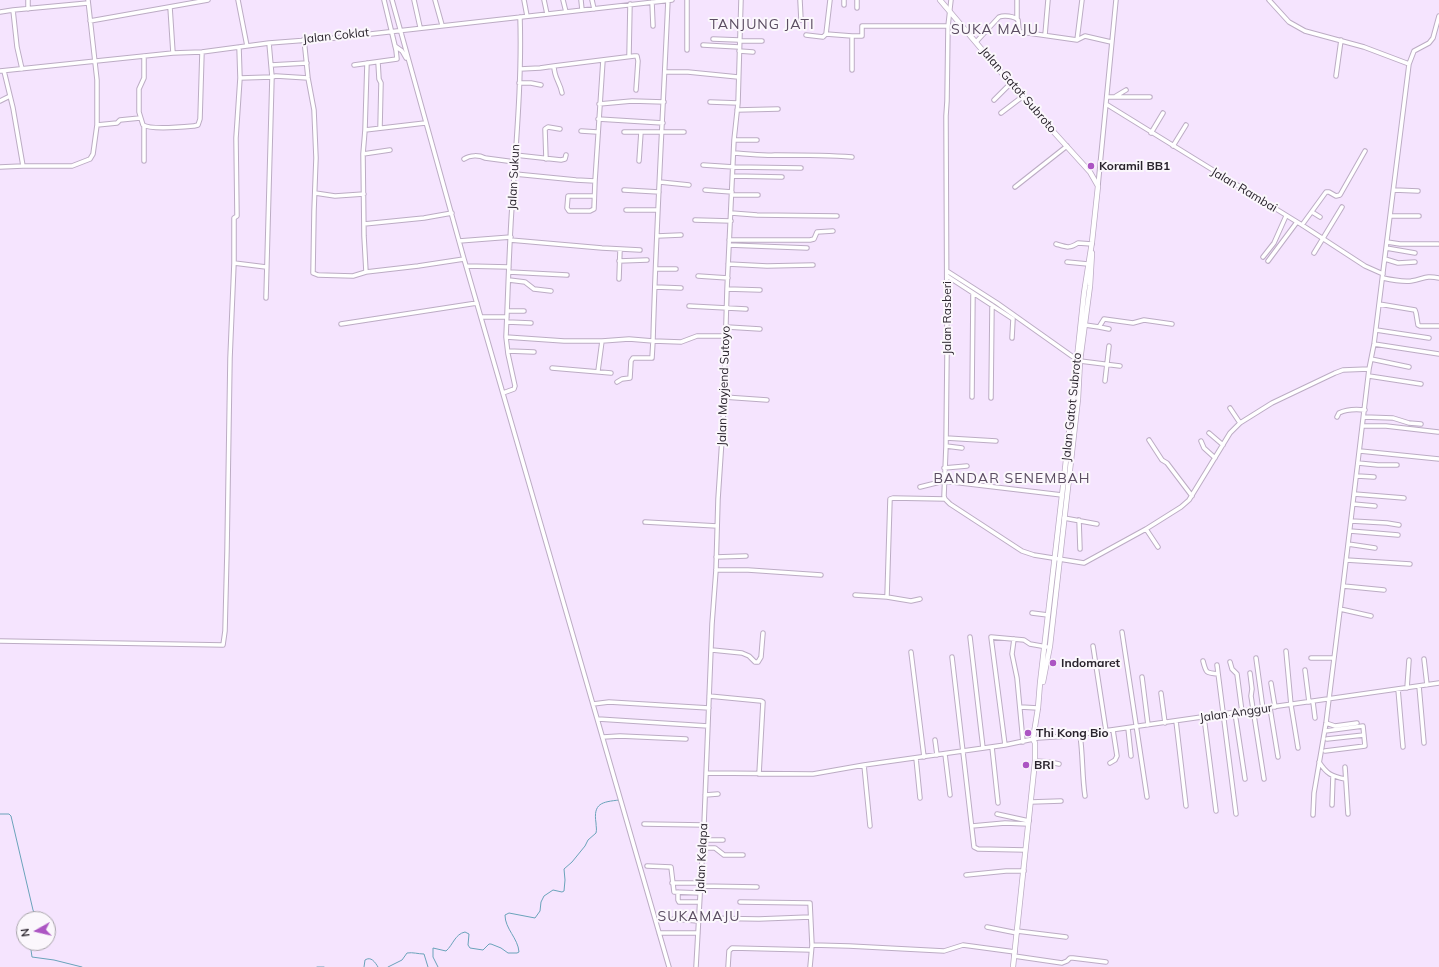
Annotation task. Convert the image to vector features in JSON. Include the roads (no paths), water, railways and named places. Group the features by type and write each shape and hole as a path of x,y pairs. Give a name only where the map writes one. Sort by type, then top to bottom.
{"main road":[{"name":"Jalan Gatot Subroto","path":"940,0 1022,97 1091,173 1098,186 1062,495 1057,559 1048,615 1047,647 1038,708 1031,802 1013,967"},
{"path":"1047,647 1078,399 1078,360 1085,325 1092,260 1092,245"},
{"path":"1035,740 1041,683"}],"street":[{"path":"28,0 28,9"},
{"path":"90,21 208,0"},
{"path":"238,0 247,46"},
{"path":"354,65 397,59 384,0"},
{"path":"392,0 466,266 669,967"},
{"path":"414,0 420,27"},
{"path":"435,0 442,25"},
{"path":"524,0 527,16"},
{"path":"544,0 548,14"},
{"path":"563,0 566,12"},
{"path":"581,0 582,10"},
{"path":"592,0 594,9"},
{"path":"622,0 622,5"},
{"path":"617,382 622,379 630,378 632,358 652,358 668,0"},
{"name":"Jalan Coklat","path":"2,71 173,53 202,52 304,39 334,38 391,30 672,0"},
{"path":"687,0 687,50"},
{"name":"Jalan Mayjend Sutoyo","path":"706,773 724,397 729,240 734,167 734,140 738,102 741,0"},
{"path":"800,0 801,20"},
{"path":"826,34 830,0"},
{"path":"844,0 844,5"},
{"path":"857,0 857,8"},
{"name":"Jalan Rasberi","path":"945,499 944,468 946,446 947,276 946,116 948,26 951,0"},
{"path":"1017,0 1017,19 1019,31 1077,40 1085,36 1111,42"},
{"path":"1045,35 1048,0"},
{"path":"1077,40 1082,0"},
{"path":"1098,186 1116,0"},
{"path":"1269,0 1289,22 1312,34 1341,40 1364,47 1409,64"},
{"path":"0,12 88,1 97,80 97,125 94,154 90,159 67,166 0,167"},
{"path":"652,2 653,26"},
{"path":"629,56 630,4"},
{"path":"170,7 173,53"},
{"path":"14,10 17,47 22,69"},
{"path":"976,42 1000,16 1017,19"},
{"path":"1313,815 1319,762 1326,723 1333,658 1344,586 1369,369 1376,330 1409,64 1414,51 1429,43 1433,38 1439,16"},
{"name":"Jalan Sukun","path":"503,393 514,389 515,386 506,337 520,69 520,17"},
{"path":"806,35 823,37 826,34 862,36 862,26 948,26"},
{"path":"852,36 852,70"},
{"path":"304,39 308,78 315,121 316,158 313,272 318,275 353,276 366,272 464,259"},
{"path":"713,39 762,42"},
{"path":"1336,76 1341,40"},
{"path":"266,298 272,77 269,43"},
{"path":"703,45 753,52"},
{"path":"395,46 401,49 404,53 412,80 415,85"},
{"path":"0,641 223,645 225,630 234,218 237,216 236,138 241,78 239,47"},
{"path":"144,126 155,128 196,126 199,124 202,97 202,52"},
{"path":"144,56 144,78 139,92 140,118 144,126 144,160"},
{"path":"520,69 540,68 637,56 636,90"},
{"path":"594,196 568,196 567,209 569,211 591,211 594,209 597,132 603,60"},
{"path":"378,62 379,79 381,83 380,128"},
{"path":"271,65 307,63"},
{"path":"366,272 362,154 367,63"},
{"path":"554,66 554,75 561,87 562,93"},
{"path":"2,71 10,96 23,166"},
{"path":"665,72 688,72 738,77"},
{"path":"241,78 276,76 308,78"},
{"path":"519,83 541,85"},
{"path":"994,100 1011,83"},
{"path":"1116,96 1126,90"},
{"path":"0,101 10,96"},
{"path":"1001,113 1022,97"},
{"path":"1107,97 1150,97"},
{"path":"599,104 664,102"},
{"path":"710,102 738,102"},
{"name":"Jalan Rambai","path":"1106,104 1383,276 1406,281 1418,280 1426,276 1439,278"},
{"path":"737,110 778,109"},
{"path":"1151,133 1163,113"},
{"path":"97,125 117,124 120,120 140,118"},
{"path":"598,119 663,123"},
{"path":"364,130 425,122"},
{"path":"1173,146 1186,125"},
{"path":"546,159 545,129 548,127 560,129"},
{"path":"581,131 597,132"},
{"path":"624,132 684,132"},
{"path":"639,161 641,132"},
{"path":"734,140 757,140"},
{"path":"1015,186 1067,146"},
{"path":"362,154 390,150"},
{"path":"1302,225 1326,192 1336,196 1340,195 1365,151"},
{"path":"734,153 852,157"},
{"path":"515,155 564,160 566,155"},
{"path":"464,159 468,157 481,156 485,158 515,162"},
{"path":"703,165 801,168"},
{"path":"515,174 595,181"},
{"path":"733,176 782,177"},
{"path":"660,182 689,185"},
{"path":"624,190 659,192"},
{"path":"705,190 758,195"},
{"path":"1394,190 1418,191"},
{"path":"315,193 335,196 364,194"},
{"path":"1314,253 1342,207"},
{"path":"626,210 658,210"},
{"path":"1312,212 1320,217"},
{"path":"364,224 424,218 452,213"},
{"path":"731,214 837,216"},
{"path":"1263,257 1274,243 1286,216"},
{"path":"1390,216 1418,216"},
{"path":"695,220 731,221"},
{"path":"1268,261 1297,222"},
{"path":"729,240 810,240 814,239 818,232 833,231"},
{"path":"657,236 681,235"},
{"path":"459,241 510,239 620,250 640,250"},
{"path":"1387,242 1400,244 1438,244"},
{"path":"1056,244 1068,247 1074,246 1078,243 1092,245"},
{"path":"729,245 807,248"},
{"path":"1386,248 1415,253"},
{"path":"618,279 620,250"},
{"path":"1385,259 1398,263 1415,262"},
{"path":"619,261 647,260"},
{"path":"1067,262 1088,264"},
{"path":"234,263 266,267"},
{"path":"728,264 767,266 813,265"},
{"path":"466,266 509,267"},
{"path":"656,269 676,269"},
{"path":"947,271 997,303 1078,360 1120,366"},
{"path":"509,272 567,275"},
{"path":"698,276 728,278"},
{"path":"947,276 1013,319 1012,338"},
{"path":"509,280 525,282 534,289 551,291"},
{"path":"655,287 681,288"},
{"path":"727,289 760,290"},
{"path":"972,397 973,293"},
{"path":"341,324 477,303"},
{"path":"1379,304 1415,310 1418,324 1420,326 1439,326"},
{"path":"991,398 992,305"},
{"path":"689,306 746,309"},
{"path":"508,311 524,311"},
{"path":"481,317 507,317"},
{"path":"1099,327 1104,319 1133,324 1147,320 1172,324"},
{"path":"507,322 531,323"},
{"path":"1085,325 1109,329"},
{"path":"727,327 760,329"},
{"path":"1376,330 1429,338"},
{"path":"506,337 564,341 629,339 681,342 697,336 726,336"},
{"path":"598,371 602,341"},
{"path":"1374,344 1439,354"},
{"path":"1105,381 1109,346"},
{"path":"508,351 534,352"},
{"path":"1371,359 1409,367"},
{"path":"552,368 611,373"},
{"path":"887,597 890,499 945,499 950,504 1013,546 1034,555 1084,563 1146,529 1182,507 1192,496 1230,433 1240,423 1272,403 1335,373 1348,370 1369,369"},
{"path":"1369,376 1421,384"},
{"path":"724,397 767,400"},
{"path":"1230,408 1240,423"},
{"path":"1337,417 1339,413 1344,411 1355,409 1364,410"},
{"path":"1364,417 1393,418 1421,424"},
{"path":"1363,426 1386,426 1391,428 1438,432"},
{"path":"1209,433 1222,445"},
{"path":"946,438 996,441"},
{"path":"1148,440 1162,460 1167,463 1192,496"},
{"path":"1201,440 1204,448 1215,458"},
{"path":"946,446 962,448"},
{"path":"1360,451 1439,459"},
{"path":"1358,463 1397,465"},
{"path":"944,468 967,466"},
{"path":"1357,476 1374,477"},
{"path":"920,487 944,481 1062,495"},
{"path":"1354,494 1404,498"},
{"path":"1353,504 1375,506"},
{"path":"1064,518 1097,524"},
{"path":"1079,520 1080,549"},
{"path":"1351,521 1399,525"},
{"path":"645,522 717,526"},
{"path":"1146,529 1158,547"},
{"path":"1350,530 1398,535"},
{"path":"1348,544 1375,548"},
{"path":"716,557 746,556"},
{"path":"1346,560 1410,564"},
{"path":"716,570 748,570 821,575"},
{"path":"1344,586 1384,590"},
{"path":"855,595 887,597 911,601 920,600"},
{"path":"1340,609 1371,616"},
{"path":"1032,613 1048,615"},
{"path":"1122,632 1147,797"},
{"path":"712,650 742,653 749,656 755,662 758,662 761,657 763,633"},
{"path":"970,637 983,748"},
{"path":"1005,745 991,637 1024,640 1030,644 1047,647"},
{"path":"1014,639 1012,654 1014,659 1023,742"},
{"path":"1093,646 1106,731"},
{"path":"1286,651 1291,705 1298,748"},
{"path":"911,652 924,757"},
{"path":"952,657 974,846 977,849 1026,850"},
{"path":"1256,658 1263,709"},
{"path":"1311,658 1333,658"},
{"path":"1424,659 1427,685"},
{"path":"1407,688 1409,660"},
{"path":"1203,662 1205,671 1208,673 1218,674"},
{"path":"1230,662 1232,669 1237,674 1242,712"},
{"path":"1218,665 1236,814"},
{"path":"1305,670 1315,718"},
{"path":"1250,673 1252,689 1251,696 1264,779"},
{"path":"1142,676 1148,725"},
{"path":"1271,683 1272,707 1278,757"},
{"name":"Jalan Anggur","path":"706,773 813,774 1035,740 1080,735 1439,683"},
{"path":"1419,686 1424,742"},
{"path":"1398,689 1403,747"},
{"path":"1161,694 1165,723"},
{"path":"709,696 763,702 759,774"},
{"path":"593,704 609,702 709,708"},
{"path":"1020,707 1038,708"},
{"path":"1235,713 1245,779"},
{"path":"1204,717 1216,811"},
{"path":"598,719 708,726"},
{"path":"1176,721 1186,806"},
{"path":"1326,723 1335,726 1357,723"},
{"path":"1325,730 1363,726 1365,746 1325,751"},
{"path":"1128,728 1132,756"},
{"path":"1110,763 1115,760 1117,756 1113,730"},
{"path":"1080,735 1085,796"},
{"path":"1327,739 1364,735"},
{"path":"603,737 620,736 686,739"},
{"path":"936,740 937,755"},
{"path":"992,747 998,803"},
{"path":"945,754 950,795"},
{"path":"916,758 920,798"},
{"path":"1034,761 1059,764"},
{"path":"1319,762 1325,771 1333,776 1345,779"},
{"path":"864,765 870,826"},
{"path":"1345,767 1348,814"},
{"name":"Jalan Kelapa","path":"696,967 706,773"},
{"path":"1332,805 1333,776"},
{"path":"705,795 718,794"},
{"path":"1031,802 1061,801"},
{"path":"998,814 1028,822"},
{"path":"972,826 1028,822"},
{"path":"644,824 704,825"},
{"path":"702,840 723,840"},
{"path":"702,848 715,848 724,855 744,855"},
{"path":"647,866 671,867 673,892 700,893"},
{"path":"966,875 1006,871 1024,871"},
{"path":"672,883 757,887"},
{"path":"678,892 678,902 700,902"},
{"path":"740,902 810,903 812,945 810,967"},
{"path":"673,920 810,917"},
{"path":"987,927 1066,938"},
{"path":"660,933 698,933"},
{"path":"812,945 944,951 953,950 963,946 1062,963 1067,962 1070,958 1106,962"},
{"path":"728,967 729,951 732,948 812,950"}],"waterway":[{"path":"438,967 433,957 433,948 446,951 456,937 465,932 469,934 468,945 470,948 483,950 491,944 508,953 519,952 516,942 507,925 505,915 509,913 535,918 540,911 541,902 544,896 553,890 564,891 564,869 572,862 588,840 596,833 595,816 597,807 603,803 619,800"},
{"path":"0,814 9,814 11,816 33,911"},
{"path":"31,951 32,957 54,960 82,967"},
{"path":"388,967 402,960 407,953 424,954 428,967"},
{"path":"364,967 365,960 367,959 371,959 378,967"},
{"path":"317,967 324,967"}],"place":[{"name":"Koramil BB1","path":"1091,166"},
{"name":"Indomaret","path":"1053,663"},
{"name":"Thi Kong Bio","path":"1028,733"},
{"name":"BRI","path":"1026,765"}],"district":[{"name":"TANJUNG JATI","path":"762,25"},
{"name":"SUKA MAJU","path":"995,30"},
{"name":"BANDAR SENEMBAH","path":"1012,479"},
{"name":"SUKAMAJU","path":"699,917"}]}
